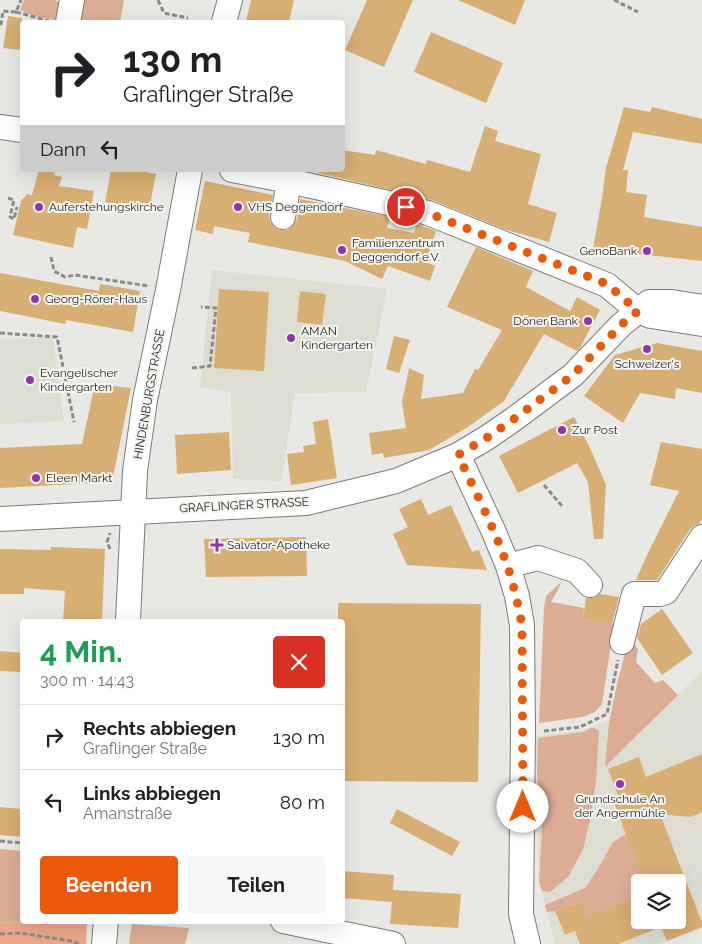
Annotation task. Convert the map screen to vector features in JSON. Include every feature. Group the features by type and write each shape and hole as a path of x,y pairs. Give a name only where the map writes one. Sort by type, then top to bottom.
{"street":[{"path":"225,20 230,0"},
{"path":"0,127 20,130"},
{"name":"HINDENBURGSTRASSE","path":"128,619 135,471 145,400 190,172"},
{"path":"243,172 289,180 428,213 607,284 638,311 651,316 702,324"},
{"path":"283,217 289,180"},
{"name":"GRAFLINGER STRASSE","path":"0,519 306,503 396,481 458,455 514,419 573,375 621,325 649,302 672,302 702,307"},
{"path":"458,455 494,530 508,566 517,596 522,625 521,914 528,944"},
{"path":"622,642 634,594 660,594 666,592 702,537"},
{"path":"508,566 538,558 577,571 590,585"},
{"path":"104,944 106,924"},
{"path":"297,924 393,944"}],"path":[{"path":"16,12 21,0"},
{"path":"158,0 164,13 188,18"},
{"path":"614,0 638,12"},
{"path":"0,23 3,11 66,10"},
{"path":"8,198 14,200 10,217 14,218 17,207"},
{"path":"51,257 54,271 65,277 75,275 145,285"},
{"path":"192,368 210,366 216,308 200,307"},
{"path":"0,334 57,337 74,422"},
{"path":"544,485 562,506"},
{"path":"541,731 580,727 606,714 622,642"},
{"path":"0,841 20,843"},
{"path":"0,934 20,933 79,944"}],"shaded area":[{"path":"24,0 55,0 64,4 65,20 34,16 20,10"},
{"path":"75,0 124,0 120,20 72,20"},
{"name":"AMAN Kindergarten","path":"212,270 387,289 366,392 295,393 281,481 233,479 231,392 200,387"},
{"name":"Evangelischer Kindergarten","path":"53,338 64,421 0,424 0,339"},
{"path":"561,582 551,602 584,608 583,619 614,624 602,704 595,712 582,717 539,723 544,608 546,596"},
{"path":"629,638 638,649 636,662 655,683 663,680 678,695 605,767 609,723"},
{"name":"Grundschule An der Angermühle","path":"702,671 702,928 658,944 555,944 539,882 536,736 582,730 678,695"},
{"path":"591,728 599,731 596,781 590,821 583,849 568,877 550,892 542,891 539,882 542,829 537,772 538,738 583,732"},
{"path":"626,834 641,874 631,874 631,899 587,916 581,901 555,911 547,912 545,905 585,888 613,842"},
{"path":"0,849 20,851 20,923 0,922"},
{"path":"0,922 20,924 87,924 86,944 0,944"},
{"path":"132,924 189,928 185,944 129,944"}],"building":[{"path":"251,0 294,0 289,20 246,20"},
{"path":"367,0 413,0 384,67 345,50"},
{"path":"458,0 525,0 515,25"},
{"path":"8,16 22,18 20,20 20,50 3,48"},
{"path":"431,32 503,63 486,103 414,72"},
{"path":"624,107 650,112 652,107 702,119 702,144 633,132 623,170 628,170 626,192 647,195 644,217 702,227 702,261 593,249 606,168"},
{"path":"485,126 498,131 495,141 541,154 528,204 557,213 549,242 504,229 432,200 318,173 345,172 345,150 375,155 376,150 426,164 427,160 470,172"},
{"path":"38,172 55,172 54,175 62,177 59,186 94,191 87,229 77,227 73,248 13,235 21,201 27,194 32,195"},
{"path":"111,172 146,172 156,174 149,210 105,202"},
{"path":"205,181 273,195 269,215 270,221 274,227 280,230 287,230 294,225 297,219 300,199 390,217 387,228 414,233 417,224 436,231 426,262 435,266 430,281 388,266 382,279 345,261 248,242 250,233 214,226 213,234 195,230"},
{"path":"476,247 533,271 526,287 570,311 577,297 600,310 577,351 544,334 504,401 468,427 429,450 384,458 383,453 372,455 369,433 406,428 402,402 409,368 424,375 421,399 463,393 475,369 478,370 502,330 447,307"},
{"path":"0,273 99,291 100,284 140,291 133,332 66,320 65,324 0,311"},
{"path":"219,289 269,292 264,371 214,368"},
{"path":"300,291 326,294 322,325 297,322"},
{"path":"394,336 410,340 399,373 386,369"},
{"path":"657,343 702,351 702,393 676,388 675,399 640,393 623,423 584,396 615,355"},
{"path":"95,384 131,388 112,482 0,488 0,448 82,444"},
{"path":"574,417 606,485 603,539 594,539 588,482 577,463 518,493 499,456"},
{"path":"328,419 337,478 291,485 287,454 304,452 303,446 316,444 313,422"},
{"path":"229,432 231,470 177,474 175,435"},
{"path":"661,442 702,449 702,519 699,524 690,529 657,580 636,580 679,491 650,485"},
{"path":"421,499 428,515 451,505 472,552 479,550 487,570 407,565 393,534 408,527 399,509"},
{"path":"306,537 307,576 206,577 204,539"},
{"path":"51,547 105,549 102,619 63,619 65,591 24,588 24,594 0,594 0,549 51,550"},
{"path":"600,594 619,597 612,624 583,619 586,598 594,598"},
{"path":"338,603 481,604 478,782 345,781 345,619 338,619"},
{"path":"662,609 693,653 662,675 637,638 641,624"},
{"path":"0,651 20,653 20,672 0,671"},
{"path":"702,754 702,812 689,817 660,814 683,874 641,874 613,800 619,798 608,769 639,757 646,777"},
{"path":"0,807 20,809 20,837 0,835"},
{"path":"397,809 460,842 452,856 390,823"},
{"path":"345,871 394,875 392,902 345,898"},
{"path":"686,881 702,920 702,927 667,941 662,929 686,929"},
{"path":"393,890 461,894 458,928 390,924"},
{"path":"631,899 631,929 656,929 618,944 580,944 575,931 565,935 555,911 582,901 587,916"}],"place":[{"name":"Auferstehungskirche","path":"39,207"},
{"name":"VHS Deggendorf","path":"238,207"},
{"name":"Familienzentrum Deggendorf e.V.","path":"342,250"},
{"name":"GenoBank","path":"647,251"},
{"name":"Georg-Rörer-Haus","path":"35,299"},
{"name":"Döner Bank","path":"588,321"},
{"name":"AMAN Kindergarten","path":"291,338"},
{"name":"Schweizer's","path":"647,349"},
{"name":"Evangelischer Kindergarten","path":"30,380"},
{"name":"Zur Post","path":"562,430"},
{"name":"Eleen Markt","path":"36,478"},
{"name":"Salvator-Apotheke","path":"217,545"},
{"name":"Grundschule An der Angermühle","path":"620,784"}],"route":[{"path":"406,207 428,213 607,284 638,311 621,325 573,375 514,419 458,455 494,530 517,596 522,625 523,807"}]}
